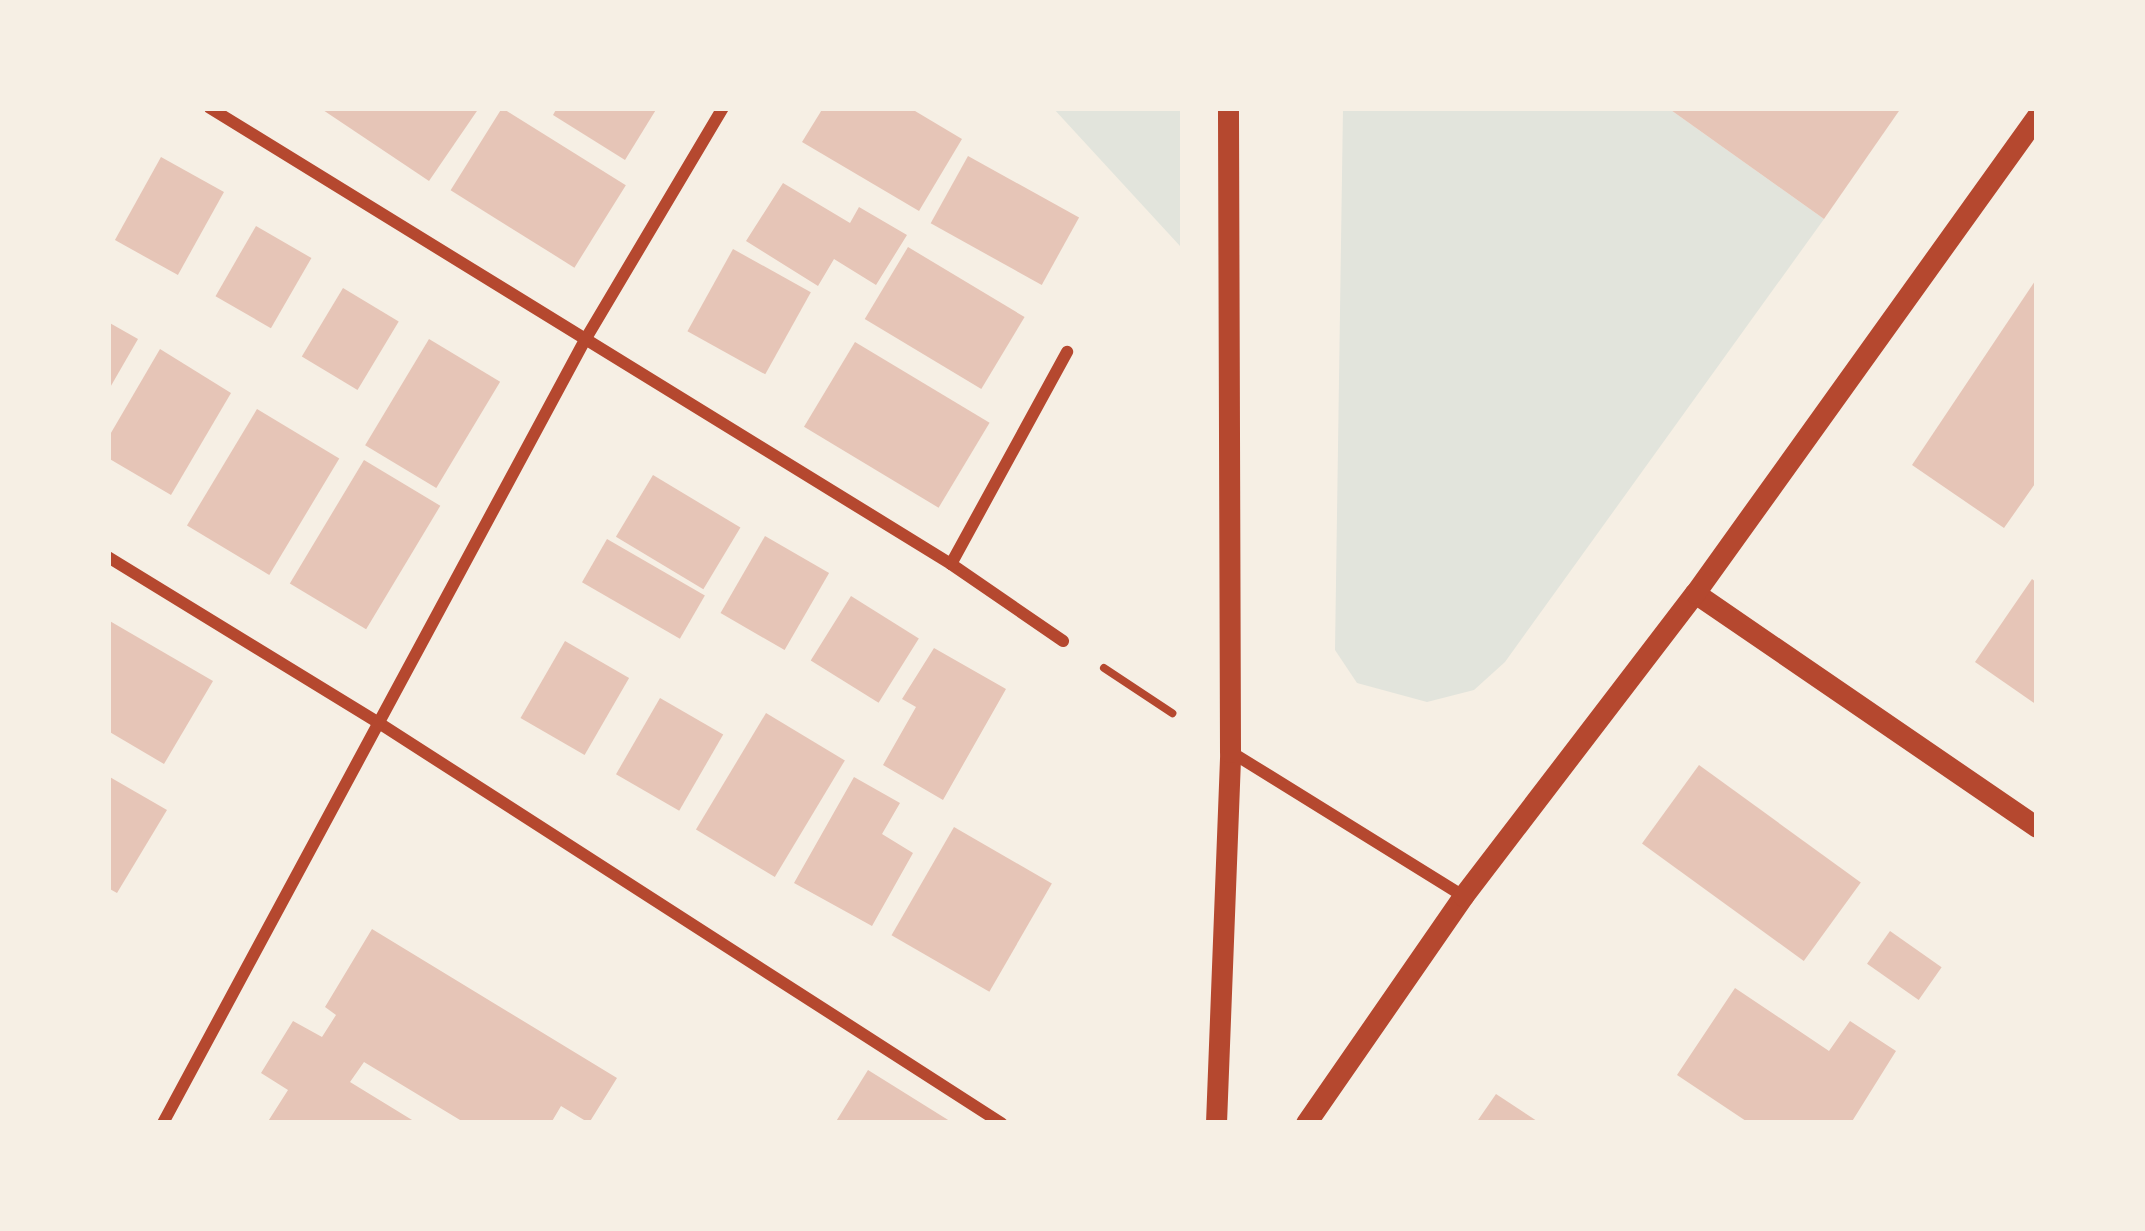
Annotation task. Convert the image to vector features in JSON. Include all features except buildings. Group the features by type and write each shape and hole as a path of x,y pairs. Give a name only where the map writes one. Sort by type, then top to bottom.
{"street":[{"path":"210,108 238,114 585,340 951,564 1063,641"},
{"path":"163,1123 585,340 723,108"},
{"path":"1216,1123 1230,752 1228,108"},
{"path":"1306,1123 1463,896 1695,592 2037,116"},
{"path":"951,564 1067,352"},
{"path":"108,556 379,723 1001,1123"},
{"path":"1695,592 2037,827"},
{"path":"1230,752 1463,896"}],"path":[{"path":"1063,641 1230,752"}],"shaded area":[{"path":"1053,108 1180,108 1180,246"},
{"path":"1343,108 1668,108 1824,219 1505,662 1474,690 1427,702 1357,683 1335,650"}]}
